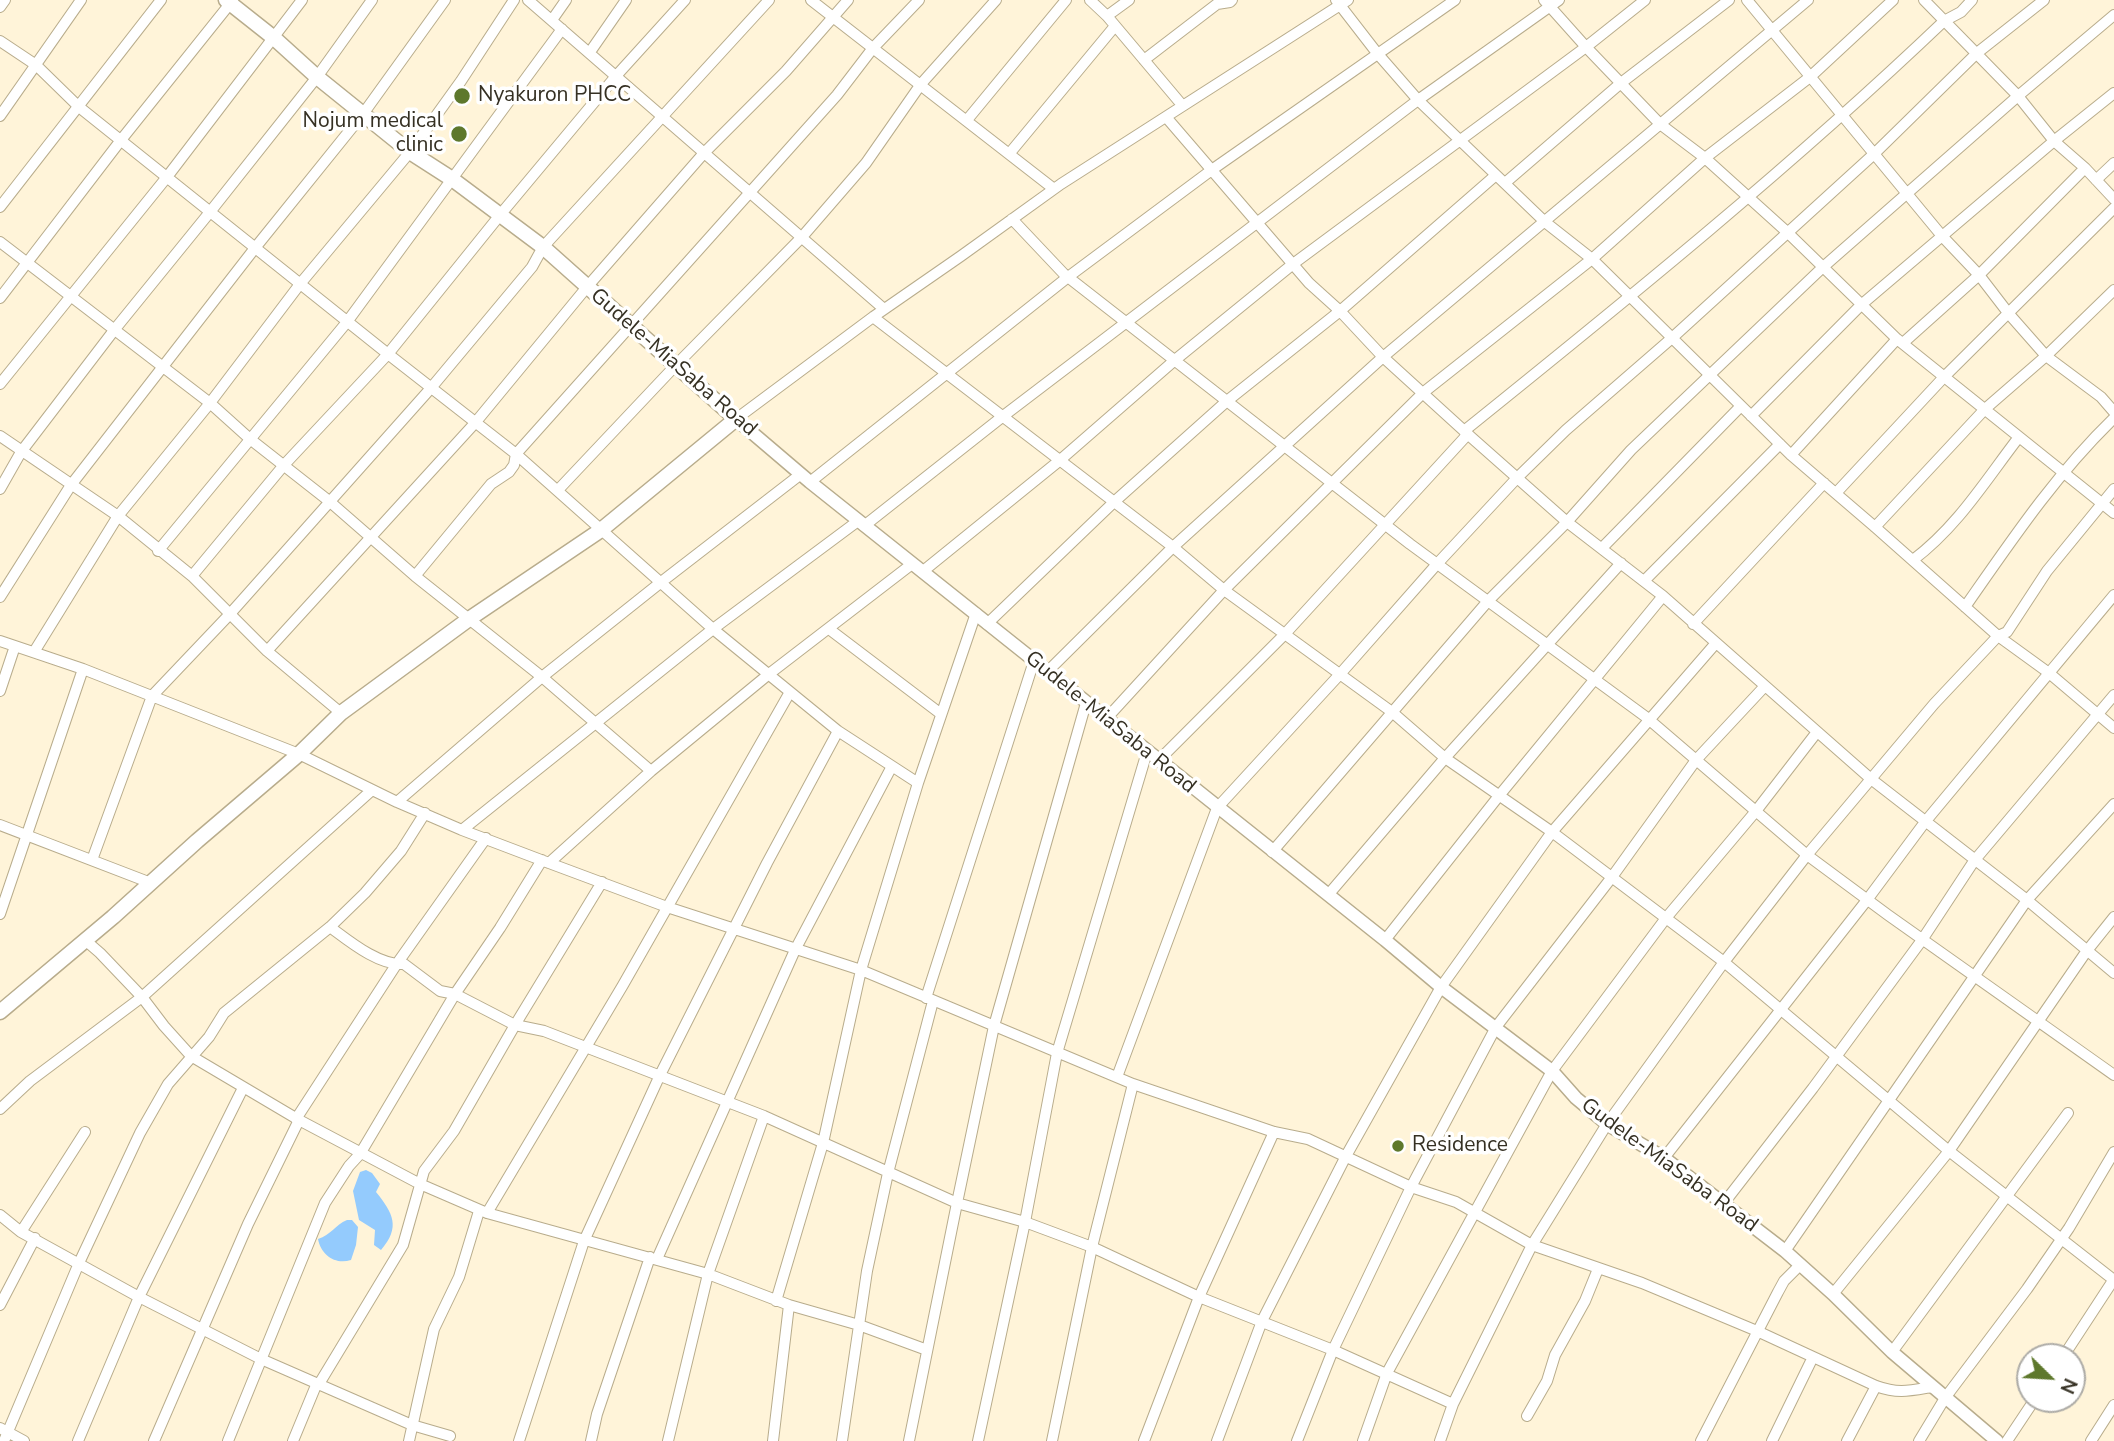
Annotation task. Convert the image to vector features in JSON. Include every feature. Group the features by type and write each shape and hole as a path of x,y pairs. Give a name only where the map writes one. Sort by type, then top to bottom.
{"main road":[{"name":"Gudele-MiaSaba Road","path":"230,1 317,77 410,152 452,179 543,247 736,419"},
{"path":"0,1012 299,754 341,713 469,619 601,530 736,419"}],"street":[{"path":"0,7 5,0"},
{"path":"0,116 81,0"},
{"path":"0,207 161,0"},
{"path":"0,384 167,177 302,0"},
{"path":"0,489 21,452 115,329 317,77 372,0"},
{"path":"0,597 72,485 255,248 363,114 445,0"},
{"path":"34,652 118,516 210,403 300,284 410,152 514,0"},
{"path":"528,0 884,309"},
{"path":"552,20 566,0"},
{"path":"590,52 626,0"},
{"path":"192,576 284,465 388,354 616,76 685,0"},
{"path":"92,860 152,696 229,615 431,388 532,267 543,247 769,0"},
{"path":"810,0 1054,189"},
{"path":"267,651 475,423 587,287 704,153 786,71 848,0"},
{"path":"415,576 491,484 514,465 516,454 836,95 873,48 919,0"},
{"path":"558,490 802,237 866,163 921,84 996,0"},
{"path":"967,120 1066,0"},
{"path":"1090,0 1107,16 1182,105"},
{"path":"1107,16 1129,0"},
{"path":"1144,60 1217,4 1232,0"},
{"path":"397,802 542,677 660,583 946,374 1068,277 1213,169 1455,0"},
{"path":"228,1441 325,1203 360,1154 455,994 545,861 769,674 917,568 1059,461 1175,360 1293,264 1586,47 1645,0"},
{"path":"1505,183 1621,83 1729,0"},
{"path":"1746,0 1942,236 1979,275 2046,356 2101,397 2114,415 2087,443 2018,530 1965,607"},
{"path":"1047,672 1173,547 1383,357 1808,0"},
{"path":"1106,719 1224,590 1424,392 1592,260 1705,158 1810,77 1893,0"},
{"path":"1924,0 2018,96 2054,141 2085,168 2114,199"},
{"path":"1158,761 1284,635 1466,433 1631,298 1842,116 1944,21 1961,12 1972,0"},
{"path":"1117,1077 1217,808 1437,564 1566,430 1672,338 1874,154 1977,53 2043,0"},
{"path":"0,298 230,1"},
{"path":"736,419 884,309 1054,189 1341,2 1377,53 1418,100 1545,222 1592,260 1791,455 1998,636 2049,673 2114,728"},
{"path":"463,830 713,629 861,523 1551,2 1586,47 1660,124 1705,158 1787,232 1900,341 2114,513"},
{"path":"1272,852 1488,601 1567,522 1631,450 1822,268 1953,151 2114,15"},
{"path":"1009,154 1115,26"},
{"path":"158,551 347,322 562,29"},
{"path":"0,41 36,65 79,107 516,454 713,629 838,732 918,783"},
{"path":"1751,416 1861,305 2114,93"},
{"path":"1166,117 1309,283 1340,311 1383,357 1466,433 1567,522 1663,596 1871,779 2027,900 2114,974"},
{"path":"2096,180 2114,163"},
{"path":"1791,455 1900,341 1979,275 2085,168"},
{"path":"987,624 1114,502 1227,401 1340,311 1496,175"},
{"path":"1836,493 1944,377 2114,208"},
{"path":"1012,219 1068,277 1437,564 1649,720 1807,855 1922,940 2114,1075"},
{"path":"0,242 210,403 415,576 542,677 651,771"},
{"path":"1875,527 1985,409 2046,356 2114,290"},
{"path":"873,317 1173,547 1224,590 1392,712 1445,758 1552,832 1724,962 1949,1151 2114,1280 2072,1343"},
{"path":"1602,548 1741,406"},
{"name":"Gudele-MiaSaba Road","path":"736,419 1158,761 1441,987 1552,1071 1576,1098 1607,1124 1664,1158 1785,1251 1892,1352 1997,1441"},
{"path":"0,436 118,516 192,576 267,651 341,713"},
{"path":"1913,560 1935,543 1967,509 2019,437"},
{"path":"1644,581 1780,444"},
{"path":"1693,624 1824,483"},
{"path":"1440,1441 1453,1404 1532,1245 1607,1124 1724,962 1807,855 1934,704 1998,636 2007,632 2047,571 2114,489"},
{"path":"1328,895 1445,758 1621,563"},
{"path":"1385,940 1663,596"},
{"path":"1664,1158 1925,822 2114,596"},
{"path":"775,1301 823,1143 861,970 918,783 976,613"},
{"path":"829,629 941,714"},
{"path":"0,641 83,669 299,754 397,802 602,883 861,970 1133,1084 1274,1132 1308,1139 1411,1187 1456,1202 1532,1245 1642,1283 1757,1331 1876,1386 1905,1392 1932,1387"},
{"path":"1217,1441 1262,1321 1346,1156 1441,987 1552,832 1716,643"},
{"path":"0,691 15,646"},
{"path":"842,1441 867,1271 930,1000 1034,661"},
{"path":"0,914 83,669"},
{"path":"1297,1441 1333,1350 1411,1187 1496,1027 1612,877 1696,760 1765,686"},
{"path":"409,1441 434,1329 459,1276 483,1212 623,985 790,692"},
{"path":"1724,1203 1922,940 1974,861 2114,695"},
{"path":"909,1441 995,1026 1086,703"},
{"path":"519,1441 584,1241 660,1075 733,929 838,732"},
{"path":"1363,1441 1387,1373 1552,1071 1666,918 1756,811 1817,732"},
{"path":"978,1441 1058,1054 1147,752"},
{"path":"591,1441 597,1414 653,1258 795,950 891,768"},
{"path":"0,1109 30,1081 142,997 372,790"},
{"path":"1785,1251 2027,900 2114,804"},
{"path":"24,1441 4,1434 140,1133 168,1084 209,1037 224,1013 330,927 365,893 401,851 425,813"},
{"path":"0,825 151,883"},
{"path":"154,1441 201,1329 297,1120 396,965 485,838"},
{"path":"293,1441 318,1384 403,1244 424,1171 454,1131 515,1024 602,883"},
{"path":"1833,1294 1949,1151 2086,951 2114,917"},
{"path":"330,927 361,950 396,965 404,964 440,990 455,994 515,1024 544,1031 727,1101 957,1203 1025,1222 1092,1247 1199,1297 1333,1350 1453,1404"},
{"path":"85,940 142,997 191,1056 297,1120 420,1184 483,1212 708,1274 775,1301 859,1325 927,1350"},
{"path":"1052,1441 1092,1247 1133,1084"},
{"path":"78,1441 139,1297 243,1088"},
{"path":"1892,1352 2068,1113"},
{"path":"668,1441 708,1274 764,1116"},
{"path":"21,1232 85,1132"},
{"path":"1144,1441 1199,1297 1274,1132"},
{"path":"1919,1441 1945,1398 2027,1289 2114,1152"},
{"path":"0,1215 21,1232 139,1297 261,1359 412,1425 450,1436"},
{"path":"0,1305 35,1238"},
{"path":"1701,1441 1784,1281 1800,1265"},
{"path":"1527,1416 1546,1381 1555,1355 1585,1301 1598,1269"},
{"path":"773,1441 789,1305"},
{"path":"1772,1441 1813,1357"},
{"path":"1847,1441 1876,1386"},
{"path":"2091,1441 2114,1405"},
{"path":"2007,1441 2026,1413"}],"water":[{"path":"366,1170 372,1173 380,1184 376,1192 387,1207 392,1220 391,1234 381,1250 374,1245 375,1230 359,1220 353,1191 360,1172"},
{"path":"347,1220 352,1220 358,1227 356,1245 351,1260 334,1260 322,1250 318,1239"}],"place":[{"name":"Nyakuron PHCC","path":"462,96"},
{"name":"Nojum medical clinic","path":"459,134"},
{"name":"Residence","path":"1398,1146"}]}
